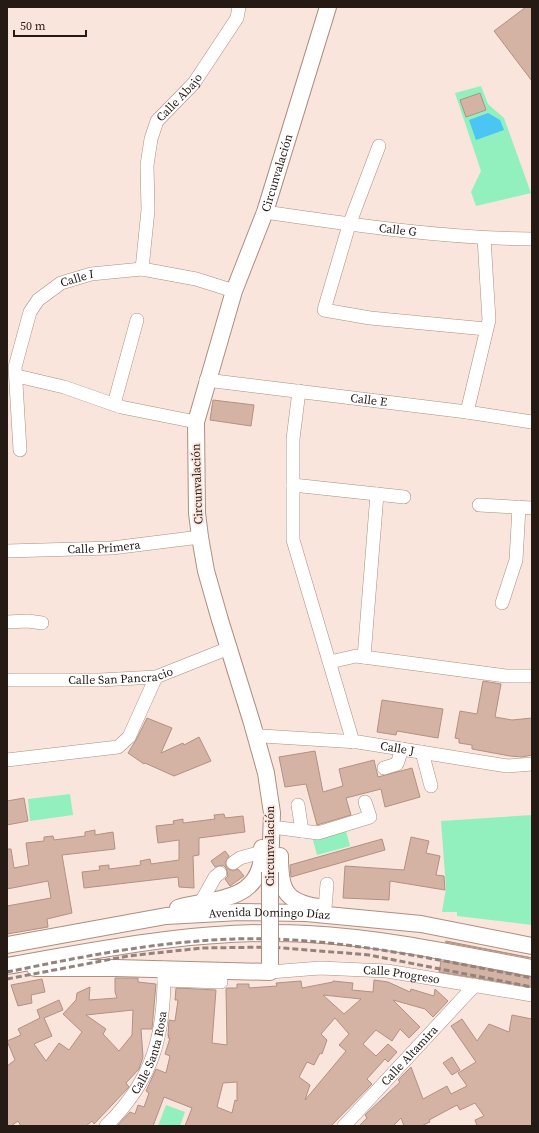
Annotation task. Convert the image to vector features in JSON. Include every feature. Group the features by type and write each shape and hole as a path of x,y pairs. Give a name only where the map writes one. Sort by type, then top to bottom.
{"main road":[{"name":"Circunvalación","path":"270,972 270,872 272,813 270,798 259,748 206,571 197,513 196,422 206,380 234,291 265,212 328,7"},
{"path":"242,688 262,736 275,777 281,812 281,884 285,892 289,897 304,904 325,908 342,909 366,918"},
{"path":"166,916 178,908 201,902 227,898 244,890 256,878 261,863 264,834 261,794 256,763 245,725 242,688"},
{"name":"Avenida Domingo Díaz","path":"7,945 166,916 240,912 306,913 421,924 532,946"},
{"name":"Avenida Domingo Díaz","path":"7,967 103,948 171,939 241,934 306,934 400,943 532,968"},
{"path":"7,967 164,974 270,972"}],"street":[{"name":"Calle Abajo","path":"142,268 148,210 147,166 151,139 157,121 194,82 237,18 239,7"},
{"path":"379,146 349,225 324,310 370,318 486,329"},
{"name":"Calle G","path":"265,212 349,225 484,238 532,239"},
{"path":"467,412 489,320 484,238"},
{"name":"Calle I","path":"20,450 12,410 13,369 30,312 38,300 61,283 91,274 142,268 196,279 234,291"},
{"path":"114,404 137,320"},
{"path":"13,369 114,404 196,422"},
{"name":"Calle E","path":"206,380 467,412 532,422"},
{"path":"299,391 293,439 293,540 353,742"},
{"path":"294,485 404,497"},
{"path":"364,657 377,494"},
{"path":"479,505 526,507 516,560 502,603"},
{"name":"Calle Primera","path":"7,551 112,548 200,537"},
{"path":"7,622 28,621 42,623"},
{"name":"Calle San Pancracio","path":"7,680 100,680 156,676 230,648"},
{"path":"330,662 356,656 506,676 532,676"},
{"path":"7,760 118,747 128,737 156,676"},
{"name":"Calle J","path":"262,736 353,742 507,766 532,764"},
{"path":"384,768 397,764 402,749"},
{"path":"422,752 431,786"},
{"path":"280,828 318,833 370,817 365,802"},
{"path":"298,805 302,831"},
{"path":"234,863 240,858 262,852"},
{"path":"201,902 215,877 220,872"},
{"path":"325,908 327,884"},
{"name":"Calle Progreso","path":"270,972 353,968 387,971 532,995"},
{"path":"164,974 221,982"},
{"name":"Calle Santa Rosa","path":"106,1126 136,1090 151,1062 160,1033 164,974"},
{"name":"Calle Altamira","path":"344,1126 475,985"}],"green space":[{"path":"481,86 488,104 504,118 531,193 476,206 471,192 481,171 455,93"},
{"path":"70,794 73,815 30,821 28,799"},
{"path":"532,815 532,925 457,916 457,912 442,912 446,888 441,821"},
{"path":"346,831 350,846 317,855 313,840"},
{"path":"166,1105 185,1112 180,1126 158,1126"}],"water":[{"path":"488,113 500,120 504,130 476,140 469,120"}],"building":[{"path":"526,7 532,7 532,81 494,31"},
{"path":"480,93 486,110 466,117 460,100"},
{"path":"213,400 254,405 251,426 210,420"},
{"path":"483,681 501,684 495,717 512,720 532,718 532,755 522,757 510,756 472,749 472,745 459,743 459,739 455,738 460,711 477,714"},
{"path":"382,700 443,709 438,738 397,731 396,735 377,732"},
{"path":"147,718 172,728 161,753 183,743 184,745 199,737 211,761 174,776 145,763 144,764 128,753"},
{"path":"315,751 323,792 343,786 339,769 374,760 378,777 412,768 420,797 385,807 381,789 346,798 351,815 317,825 306,784 285,787 279,757"},
{"path":"24,798 28,821 7,825 7,801"},
{"path":"224,814 225,818 243,816 245,832 199,838 199,855 193,856 194,888 179,887 178,877 84,888 82,872 100,870 99,866 109,865 109,869 141,865 140,861 150,859 151,864 179,860 179,840 158,843 156,826 174,824 173,821 183,819 183,823 215,819 214,815"},
{"path":"95,830 95,835 113,832 115,849 62,855 72,913 47,919 48,927 7,934 7,906 51,898 48,881 7,889 7,849 11,849 14,868 29,865 26,843 44,841 44,837 53,836 54,840 85,836 85,832"},
{"path":"411,837 429,841 426,853 440,856 436,875 444,876 445,890 390,881 389,900 343,898 345,866 404,870"},
{"path":"382,839 385,850 291,877 290,865"},
{"path":"225,851 229,856 225,863 227,868 233,871 238,869 244,876 230,886 225,879 228,876 226,868 223,865 215,867 211,861"},
{"path":"446,941 532,958 445,942"},
{"path":"441,961 532,977 532,987 439,972"},
{"path":"115,978 138,978 138,982 156,984 152,1029 141,1029 143,1057 139,1069 126,1083 129,1087 94,1124 92,1121 86,1126 21,1126 18,1121 11,1126 7,1126 7,1066 15,1060 7,1041 21,1035 18,1029 40,1018 37,1010 59,1000 63,1010 44,1018 52,1036 34,1044 46,1061 59,1043 69,1050 82,1032 63,1014 76,1000 77,993 90,987 89,1000 117,998 115,992","holes":["133,1010 132,1035 119,1051 103,1034 106,1029 86,1015"]},
{"path":"42,979 45,992 31,995 32,1003 18,1006 11,985"},
{"path":"374,980 388,982 410,992 411,989 434,996 435,989 448,1001 433,1017 425,1009 393,1000 420,1027 409,1038 400,1029 392,1041 376,1030 363,1044 376,1056 388,1044 397,1052 388,1062 385,1059 367,1079 372,1084 331,1126 185,1126 192,1108 164,1097 153,1126 117,1126 130,1112 135,1114 138,1105 144,1107 149,1093 146,1091 156,1069 166,1073 170,1056 165,1054 170,1038 168,1038 169,1020 175,1021 178,1000 175,1000 176,988 216,990 212,1043 227,1045 226,988 237,988 237,984 249,984 249,988 277,986 276,983 301,981 302,988 333,981 353,983 352,990 373,992","holes":["323,995 361,999 344,1014","335,1018 349,1034 339,1045 346,1051 305,1100 310,1085 299,1077 307,1062 314,1065 320,1053 322,1054 327,1040 321,1034","237,1082 237,1101 235,1100 232,1113 217,1107 223,1083"]},
{"path":"512,1015 532,1019 532,1126 477,1126 475,1120 484,1116 475,1103 460,1110 457,1105 421,1126 404,1126 401,1118 393,1126 359,1126 367,1118 365,1115 400,1082 398,1080 411,1067 423,1099 447,1086 451,1094 467,1086 458,1073 476,1062 451,1026 462,1019 477,1041 489,1024 509,1032"},
{"path":"452,1057 460,1070 452,1075 443,1063"}],"railway":[{"path":"7,972 106,953 173,943 207,940 274,939 371,948 532,978"},
{"path":"7,979 128,956 202,948 272,947 369,955 532,987"}]}
